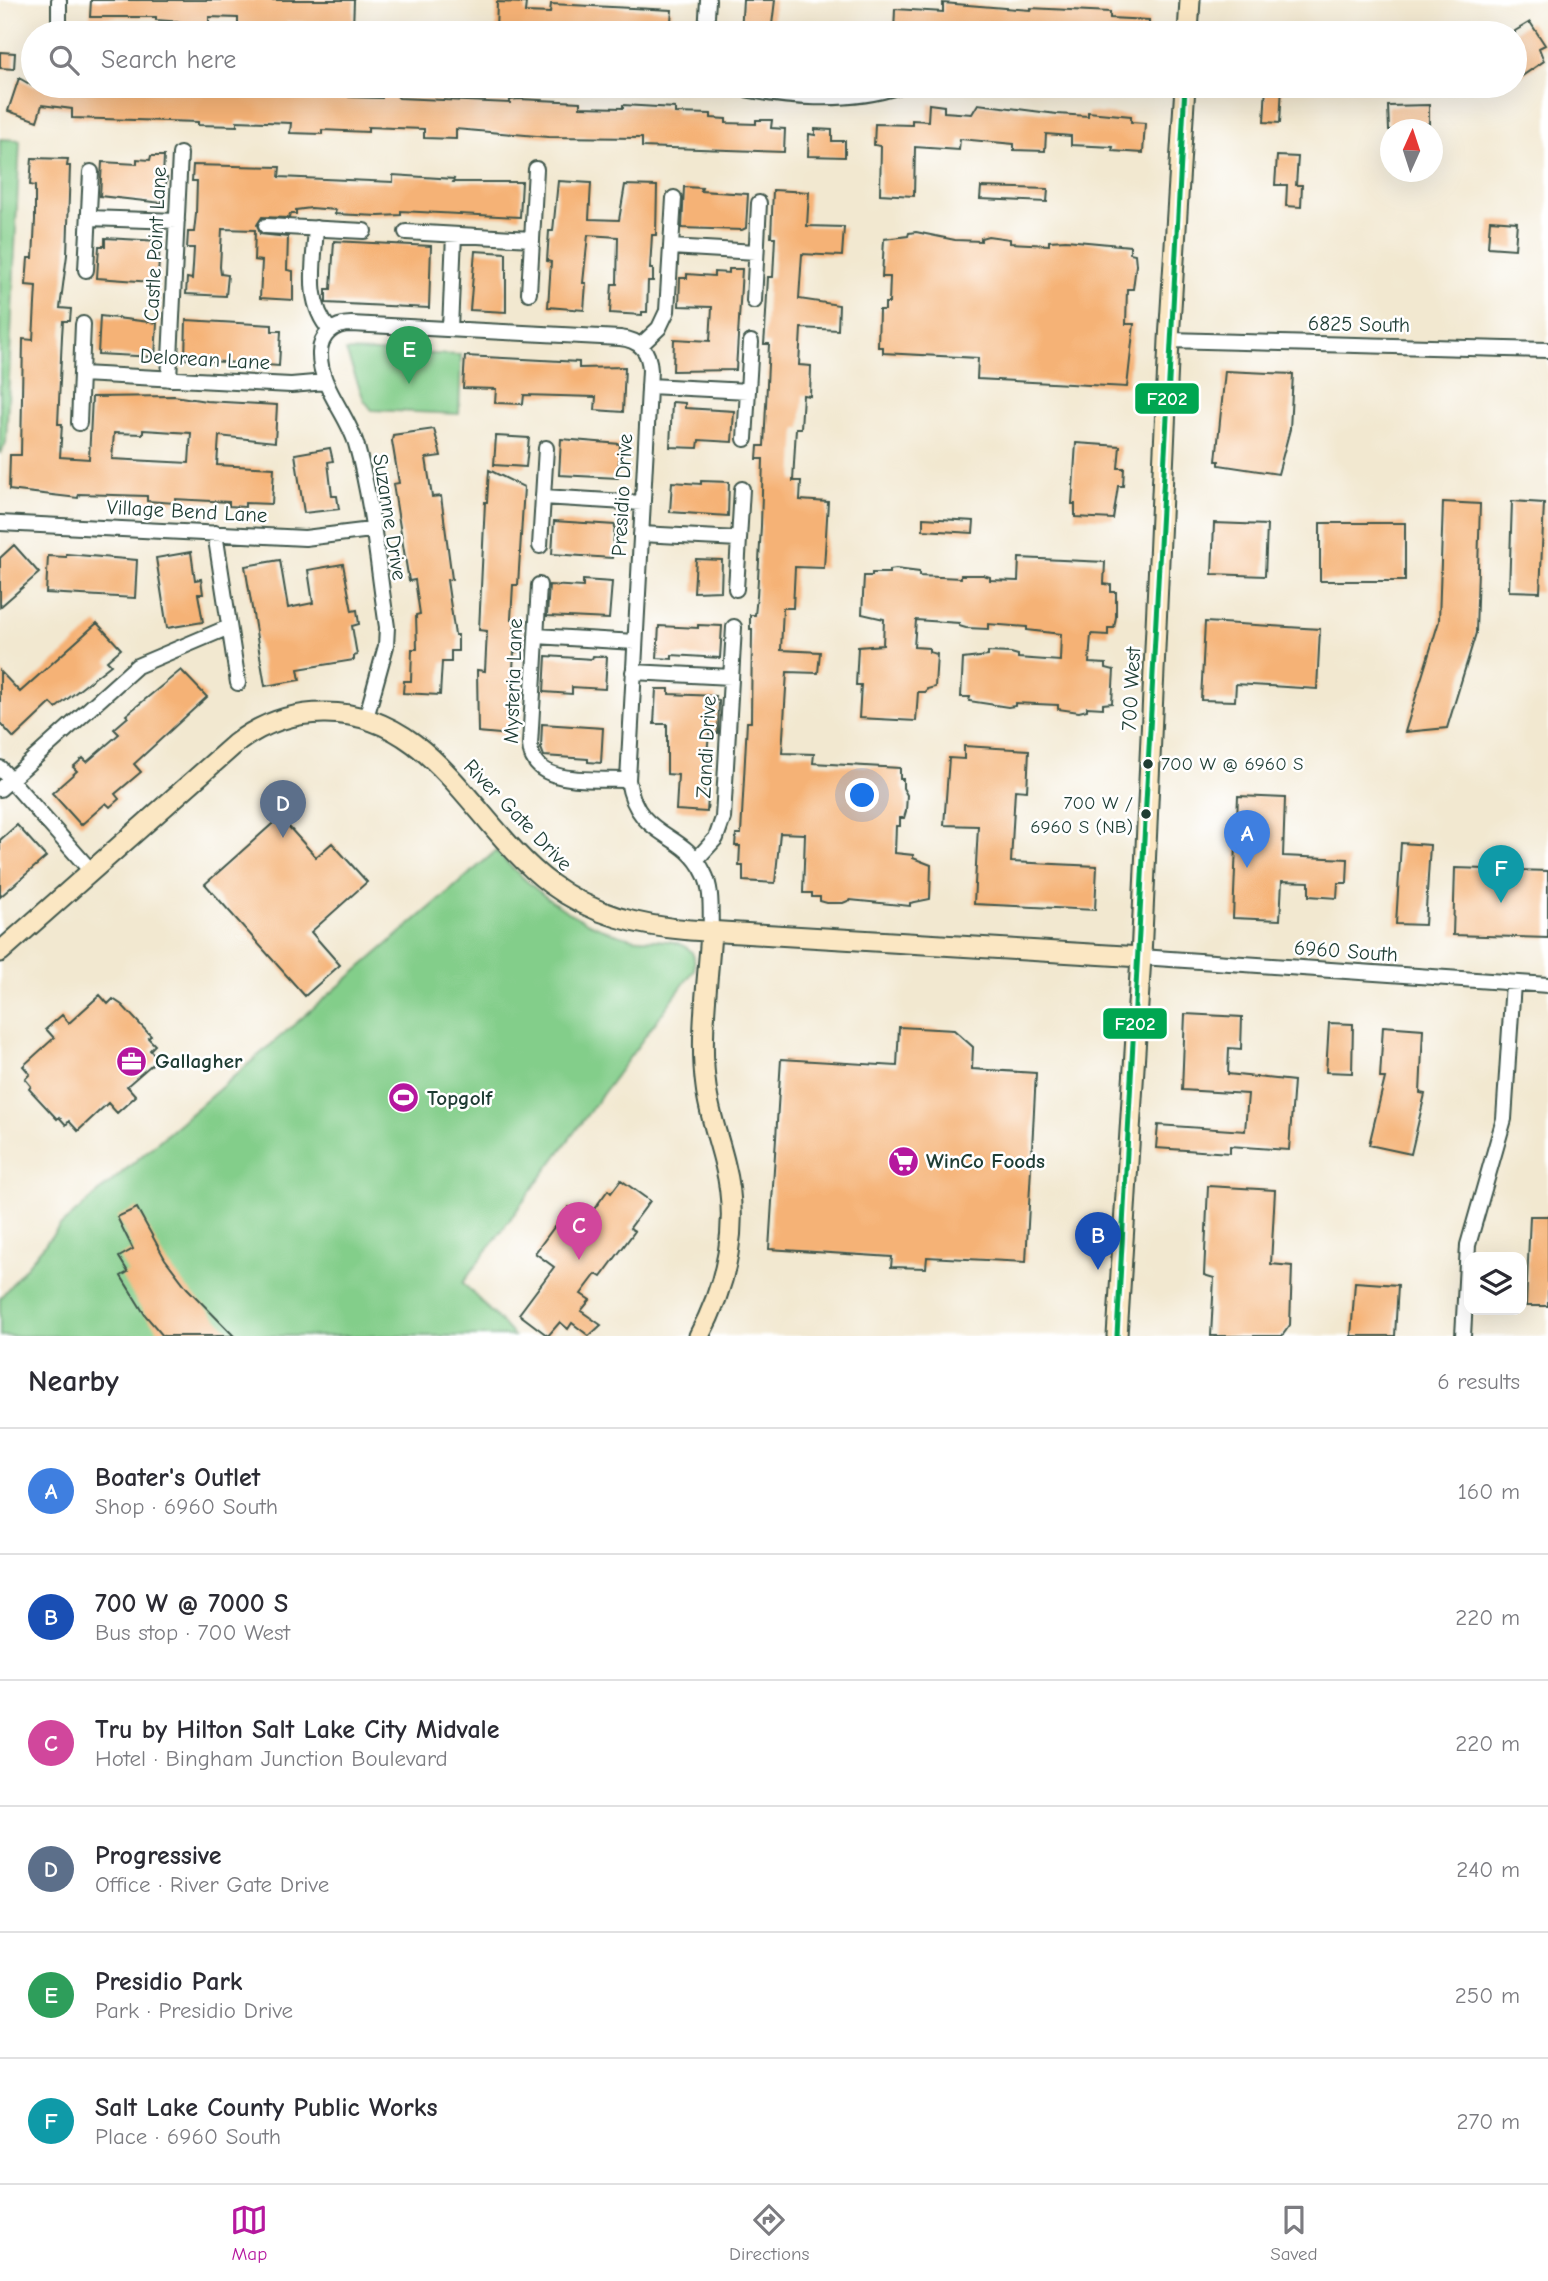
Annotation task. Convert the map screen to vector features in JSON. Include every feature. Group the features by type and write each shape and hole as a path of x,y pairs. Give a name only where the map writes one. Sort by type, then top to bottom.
{"street":[{"path":"59,0 59,21"},
{"path":"707,21 708,0"},
{"path":"1188,21 1189,0"},
{"name":"700 West","path":"1118,1336 1141,957 1169,340 1184,98"},
{"name":"Castle Point Lane","path":"169,379 180,155"},
{"path":"529,293 536,169"},
{"path":"86,271 91,172"},
{"path":"316,228 313,302 317,314 330,331 339,325 351,324 620,338 641,345 665,317 674,198"},
{"path":"754,301 759,203"},
{"path":"89,218 177,221"},
{"path":"266,226 364,231"},
{"path":"406,232 532,239"},
{"path":"450,329 454,235"},
{"path":"671,247 756,252"},
{"path":"79,423 83,324"},
{"name":"Suzanne Drive","path":"330,331 322,341 320,354 326,382 357,445 387,634 366,718"},
{"name":"6825 South","path":"1169,340 1548,350"},
{"path":"745,439 751,342"},
{"name":"Presidio Drive","path":"641,345 649,359 649,386 628,780 634,803 643,819 696,860"},
{"name":"Delorean Lane","path":"81,374 291,385 326,382"},
{"path":"649,386 748,391"},
{"path":"540,546 546,448"},
{"path":"736,589 742,489"},
{"path":"543,497 642,503"},
{"name":"Village Bend Lane","path":"0,523 317,538 371,530"},
{"path":"215,533 238,683"},
{"path":"641,534 739,538"},
{"name":"Mysteria Lane","path":"538,585 530,746 534,763 542,772 554,776 628,780"},
{"path":"5,784 137,666 229,627"},
{"name":"Zandi Drive","path":"696,860 716,838 723,818 734,627"},
{"path":"536,636 635,642"},
{"path":"633,672 731,677"},
{"name":"River Gate Drive","path":"0,952 228,749 256,730 303,714 340,713 366,718 395,730 423,750 523,859 564,893 596,910 629,922 711,932 1141,957"},
{"path":"0,768 5,784 91,871"},
{"path":"696,860 708,884 711,932 705,1086 726,1167 731,1231 721,1284 699,1336"},
{"name":"6960 South","path":"1141,957 1548,985"},
{"path":"1463,1336 1468,1244 1505,1112 1513,983"}],"green space":[{"path":"0,139 20,140 6,443 0,454"},
{"path":"346,351 461,355 459,414 372,410 364,400"},
{"name":"Topgolf","path":"496,851 525,880 574,916 632,938 680,944 691,951 694,957 694,970 463,1283 514,1336 0,1336 0,1298 60,1226"}],"building":[{"path":"91,0 354,0 353,21 238,21 238,18 209,17 209,21 169,21 156,20 156,17 90,17"},
{"path":"743,0 775,0 772,21 742,21"},
{"path":"497,2 526,3 525,12 550,13 551,4 672,10 671,21 496,21"},
{"path":"943,3 1030,10 1110,12 1110,18 1149,21 894,21 895,9 943,12"},
{"path":"1530,22 1545,45 1539,48 1544,61 1527,73 1527,24"},
{"path":"0,52 15,53 14,69 0,68"},
{"path":"19,78 21,98 399,98 510,103 510,100 519,99 580,102 580,107 623,108 623,105 675,108 675,113 711,114 711,118 726,119 726,123 756,124 756,120 772,120 771,128 785,129 784,152 642,147 642,138 548,137 456,129 456,139 424,138 424,129 368,127 368,132 322,130 322,134 290,133 291,123 237,121 237,126 198,125 198,122 72,118 72,109 42,105 37,121 8,111"},
{"path":"1265,98 1281,98 1280,123 1264,122"},
{"path":"929,104 944,106 944,112 972,114 978,104 1057,114 1088,116 1088,112 1131,116 1131,122 1145,123 1143,153 1112,151 1113,147 1071,145 1071,136 1046,134 1045,151 1014,150 1014,144 960,139 959,150 915,147 914,196 880,194 881,146 874,145 875,124 912,125 912,120 928,121"},
{"path":"1429,105 1429,119 1389,119 1388,106"},
{"path":"815,129 832,130 832,141 845,141 845,157 808,156 809,134 815,135"},
{"path":"151,156 164,156 163,178 167,178 162,203 100,196 102,162 137,164 137,159 150,160"},
{"path":"1277,156 1298,157 1296,185 1302,185 1301,207 1286,206 1287,185 1275,185"},
{"path":"32,158 68,159 67,255 60,308 71,309 70,321 63,321 58,424 62,424 60,457 89,459 92,397 174,396 206,401 277,405 275,442 219,436 217,465 274,468 272,504 245,503 245,507 229,506 229,502 175,499 175,503 147,501 147,496 79,494 78,498 9,490 10,455 21,455 23,339 33,340 36,286 26,285 28,258 33,258 35,220 35,186 30,185","holes":["143,430 191,433 189,463 112,459 114,433 143,434"]},
{"path":"193,165 280,167 279,177 393,182 393,175 454,179 453,182 522,182 520,217 401,211 401,215 379,216 335,214 336,210 311,208 296,210 296,214 290,214 289,218 262,217 257,225 260,234 288,237 287,270 293,271 293,300 260,298 262,261 254,260 255,230 222,229 220,267 221,274 228,275 226,296 186,294 187,278 192,279 194,248 187,248 188,232 194,232 196,214 197,181 192,181"},
{"path":"558,181 591,183 589,219 619,220 625,185 657,186 656,235 652,235 650,269 653,269 653,281 648,281 647,312 642,312 642,315 610,313 612,284 617,284 618,237 588,235 583,283 586,283 584,310 548,307 551,262 547,261 549,231 553,231"},
{"path":"684,187 702,188 701,191 748,194 746,228 682,228"},
{"path":"981,187 1048,189 1047,202 980,199"},
{"path":"773,190 809,192 807,226 844,227 842,256 802,254 799,299 839,305 838,330 801,328 799,365 811,366 810,396 803,395 801,428 796,428 793,481 801,481 800,500 828,502 824,568 795,567 793,608 783,608 781,650 820,652 818,673 787,672 782,753 814,754 813,763 900,768 900,779 903,779 903,788 907,795 904,818 900,818 900,826 896,826 895,853 913,855 913,858 931,865 930,899 910,903 910,906 850,900 827,903 820,901 820,897 812,897 812,893 803,893 805,834 780,833 775,883 743,881 743,866 739,866 740,846 735,846 736,834 741,834 747,722 751,722 750,615 755,615 761,526 763,459 757,459 758,446 764,446 769,344 764,344 768,277 773,277 775,237 771,237"},
{"path":"1490,220 1517,222 1515,249 1488,247"},
{"path":"909,233 955,240 981,241 981,238 988,236 1010,239 1010,243 1049,245 1049,241 1066,240 1130,246 1130,253 1135,254 1136,265 1133,289 1127,289 1126,324 1134,324 1127,387 977,379 978,358 883,353 883,347 878,347 879,310 885,310 885,303 889,303 890,277 882,277 884,239 908,236"},
{"path":"105,238 160,241 158,277 152,277 152,282 97,278 99,246 105,246"},
{"path":"334,241 431,246 429,308 326,303 326,289 331,289"},
{"path":"475,251 506,253 506,312 470,310"},
{"path":"729,269 742,269 736,370 673,371 674,339 710,341 712,307 679,306 680,278 687,278 687,274 714,276 714,272 729,273"},
{"path":"100,316 157,323 155,357 98,354"},
{"path":"186,320 272,325 272,331 281,331 279,366 185,359"},
{"path":"465,356 579,362 579,368 625,367 623,412 595,410 596,397 524,395 523,404 495,403 496,389 463,388"},
{"path":"1225,371 1293,374 1290,429 1278,474 1219,465 1219,461 1216,461"},
{"path":"672,402 685,403 685,408 734,411 732,442 699,440 698,448 670,447"},
{"path":"434,429 441,456 426,458 432,497 441,496 452,579 447,580 455,635 458,635 458,651 451,651 451,662 442,662 440,695 403,693 404,681 411,681 412,649 417,649 416,615 420,614 415,580 409,581 398,515 393,484 399,483 392,441 393,435"},
{"path":"496,436 529,438 526,467 494,465"},
{"path":"561,439 620,444 618,478 559,475"},
{"path":"1076,443 1120,446 1118,468 1124,468 1123,486 1118,486 1113,519 1075,517 1075,504 1072,504"},
{"path":"330,448 333,461 328,462 332,496 337,496 339,509 304,513 295,454"},
{"path":"489,470 524,487 518,585 513,585 511,619 515,619 514,638 518,638 517,652 514,652 511,705 511,713 516,713 515,731 512,731 511,735 478,732 477,670 485,671 487,631 479,630"},
{"path":"701,481 729,482 728,516 670,512 672,482 701,484"},
{"path":"1512,501 1544,503 1540,592 1509,591"},
{"path":"1443,502 1480,504 1476,633 1447,728 1405,732 1439,621"},
{"path":"923,518 974,521 973,533 923,530"},
{"path":"554,521 615,525 612,558 552,554"},
{"path":"1214,523 1267,525 1265,576 1212,574"},
{"path":"1320,523 1405,523 1405,581 1320,581"},
{"path":"14,545 39,573 0,607 0,558"},
{"path":"191,552 195,580 201,579 203,594 198,594 203,622 167,628 156,558"},
{"path":"66,554 137,560 135,598 46,593 48,556 66,557"},
{"path":"1019,558 1105,562 1104,584 1111,585 1111,592 1116,592 1116,617 1114,628 1108,628 1108,635 1091,634 1089,663 1106,664 1106,668 1114,670 1112,703 1103,704 1103,708 1087,707 1087,710 1079,712 1058,709 1058,705 1015,703 1015,706 1008,707 969,701 970,697 961,697 963,659 988,656 988,652 1011,653 1018,655 1018,658 1060,661 1061,634 1027,630 1027,627 988,624 988,629 966,628 959,626 959,623 916,620 914,647 929,648 929,652 937,654 935,687 927,689 926,692 918,692 916,721 859,718 861,685 856,685 858,647 883,645 884,619 862,614 864,576 889,573 889,570 896,569 919,572 919,576 961,578 961,575 983,575 990,577 990,580 1018,581"},
{"path":"696,559 722,560 721,591 694,592"},
{"path":"280,560 288,608 313,603 308,570 343,564 352,611 357,610 359,624 352,626 357,655 354,660 298,669 300,680 265,686 245,566"},
{"path":"583,580 612,582 609,619 547,616 549,585 583,587"},
{"path":"1205,622 1320,629 1317,689 1236,684 1235,701 1201,700"},
{"path":"97,623 121,649 107,661 111,665 56,708 51,703 14,738 0,723 0,671 20,692"},
{"path":"698,625 722,626 720,658 672,655 672,659 657,658 659,626 698,628"},
{"path":"546,656 592,659 593,656 607,657 605,689 572,687 572,694 544,692"},
{"path":"181,670 207,697 134,764 141,772 115,794 119,799 110,807 106,803 81,825 52,793 77,771 73,767 83,758 87,762 119,734 114,729 128,717 126,715"},
{"path":"656,689 669,689 669,694 716,696 715,700 719,701 718,733 709,733 703,798 708,798 707,812 676,810 678,775 667,774 667,724 654,724"},
{"path":"542,724 603,728 601,763 588,762 588,759 544,756 541,748"},
{"path":"964,746 1029,750 1027,791 1015,790 1011,862 1097,866 1095,910 974,904 978,826 944,825 949,758 964,759"},
{"path":"1238,796 1285,798 1283,856 1348,859 1347,883 1338,883 1337,898 1309,896 1309,882 1282,881 1280,920 1233,918"},
{"path":"280,817 316,857 332,843 367,882 311,932 340,965 305,996 205,884"},
{"path":"17,825 46,857 0,897 0,840"},
{"path":"1401,843 1430,845 1425,925 1396,924"},
{"path":"1455,868 1548,871 1548,938 1453,935"},
{"path":"100,995 108,1004 113,999 122,1005 151,1036 148,1038 155,1045 150,1050 158,1059 127,1086 136,1096 117,1113 108,1103 78,1131 69,1121 66,1125 59,1117 57,1119 29,1089 31,1086 25,1079 30,1074 23,1066 54,1038 46,1029 62,1015 69,1023"},
{"path":"1185,1014 1242,1017 1241,1049 1229,1048 1228,1074 1294,1081 1289,1150 1230,1146 1230,1153 1156,1148 1158,1125 1245,1131 1248,1094 1182,1090"},
{"path":"1329,1023 1353,1024 1352,1073 1326,1072"},
{"path":"1383,1026 1423,1029 1420,1093 1425,1094 1411,1154 1369,1145 1385,1078 1380,1078"},
{"name":"WinCo Foods","path":"899,1027 954,1030 973,1047 972,1069 1036,1073 1026,1262 927,1257 926,1268 891,1267 892,1257 769,1249 781,1059 897,1066"},
{"path":"621,1180 650,1201 630,1228 635,1231 601,1277 596,1274 581,1294 590,1300 581,1311 601,1325 589,1336 572,1323 568,1329 560,1322 548,1336 519,1314 554,1267 535,1253 569,1207 586,1220 608,1190 611,1193"},
{"path":"1208,1186 1275,1190 1271,1264 1292,1266 1290,1325 1282,1336 1211,1336 1214,1278 1204,1275"},
{"path":"137,1208 165,1259 187,1288 234,1336 163,1336 145,1315 121,1276 128,1272 119,1257 133,1249 117,1217"},
{"path":"1530,1216 1548,1216 1548,1306 1527,1306"},
{"path":"1355,1282 1398,1285 1395,1336 1351,1336"}],"transit line":[{"name":"F202","path":"1117,1336 1184,98"}],"place":[{"name":"Presidio Park","path":"409,384"},
{"name":"700 W @ 6960 S","path":"1148,764"},
{"name":"700 W / 6960 S (NB)","path":"1146,814"},
{"name":"Progressive","path":"283,838"},
{"name":"Boater's Outlet","path":"1247,868"},
{"name":"Salt Lake County Public Works","path":"1501,903"},
{"name":"Gallagher","path":"132,1061"},
{"name":"Topgolf","path":"404,1098"},
{"name":"WinCo Foods","path":"903,1161"},
{"name":"Tru by Hilton Salt Lake City Midvale","path":"579,1260"},
{"name":"700 W @ 7000 S","path":"1098,1270"}]}
